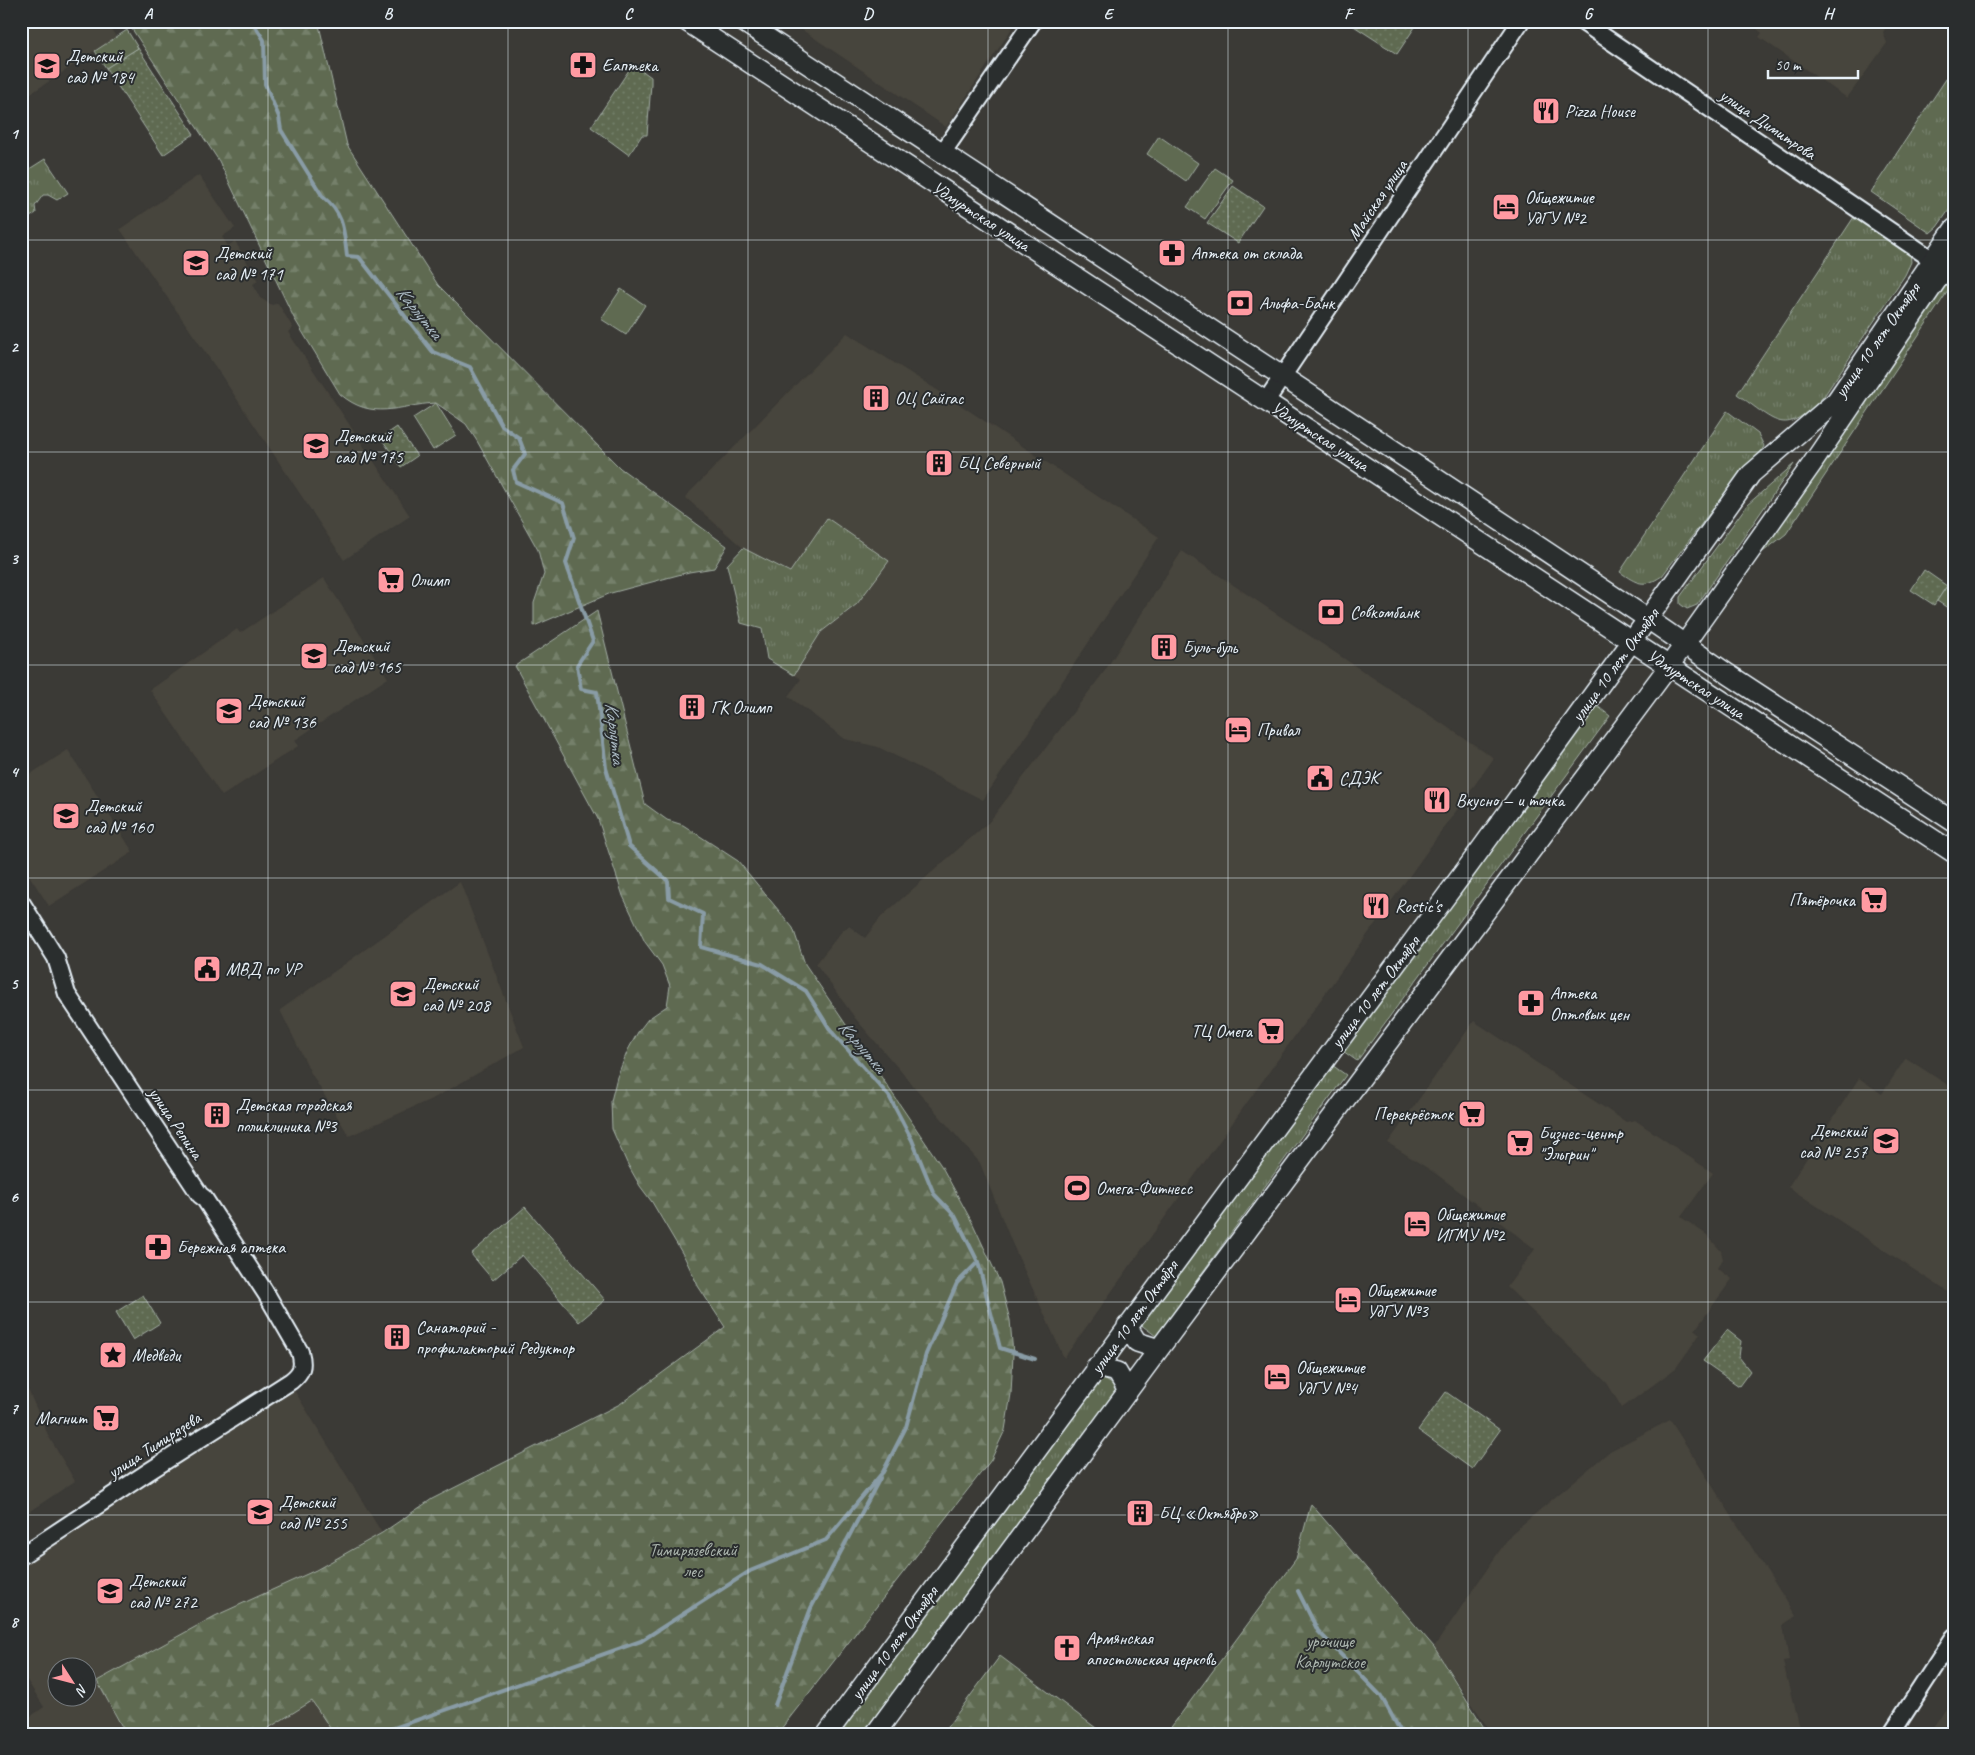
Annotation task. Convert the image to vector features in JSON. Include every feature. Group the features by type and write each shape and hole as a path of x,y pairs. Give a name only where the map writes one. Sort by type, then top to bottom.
{"main road":[{"name":"Удмуртская улица","path":"686,21 928,182 1266,401 1954,853"},
{"name":"Удмуртская улица","path":"742,21 1282,376 1954,822"},
{"name":"улица 10 лет Октября","path":"875,1734 1159,1348 1669,666 1812,464 1944,261 1954,229"},
{"name":"улица 10 лет Октября","path":"827,1734 1096,1367 1464,872 1751,474 1836,401 1944,261"},
{"path":"1212,366 1222,363 1227,358 1230,351 1227,340"},
{"path":"1127,1326 1137,1342 1159,1348"},
{"path":"1096,1367 1117,1372 1128,1391"}],"street":[{"path":"943,152 1033,21"},
{"name":"Майская улица","path":"1266,401 1521,21"},
{"name":"улица Димитрова","path":"1581,21 1944,261"},
{"name":"улица Репина","path":"21,902 56,958 67,994 267,1294 300,1352 303,1363"},
{"name":"улица Тимирязева","path":"21,1556 291,1381 300,1373 303,1363"},
{"path":"1891,1734 1954,1637"}],"shaded area":[{"name":"Детский сад № 184","path":"21,21 106,21 116,37 30,94 21,80"},
{"path":"789,21 1017,21 946,127"},
{"path":"1753,21 1891,21 1883,32 1887,43 1847,98 1759,37 1762,33 1757,29"},
{"path":"199,175 235,228 222,237 228,246 235,241 258,281 253,284 260,298 272,305 278,303 293,328 288,332 410,516 344,560 221,375 120,229"},
{"path":"847,333 953,400 1159,537 983,800 878,747 845,739 788,696 801,679 794,675 821,632 857,604 743,548 685,497"},
{"path":"1182,551 1494,758 1064,1358 1012,1243 980,1163 855,1018 816,964 842,931 849,926 865,938 881,917 989,822 1104,672"},
{"path":"324,578 388,678 295,740 298,746 222,796 150,690 237,629 240,633"},
{"name":"Детский сад № 160","path":"68,750 133,852 49,906 21,863 21,780"},
{"name":"Детский сад № 208","path":"460,882 524,1047 436,1097 349,1136 311,1073 280,1010"},
{"name":"Бизнес-центр \"Эльгрин\"","path":"1474,1021 1626,1122 1635,1120 1713,1173 1681,1217 1707,1235 1721,1251 1723,1259 1717,1268 1732,1279 1695,1330 1700,1334 1676,1368 1622,1408 1607,1383 1507,1287 1535,1249 1435,1173 1388,1143"},
{"name":"Детский сад № 257","path":"1906,1058 1954,1089 1954,1296 1788,1187 1859,1078 1882,1094"},
{"path":"21,1379 29,1392 49,1437 75,1481 21,1517"},
{"path":"294,1390 382,1533 316,1570 98,1680 98,1658 48,1658 48,1708 98,1708 98,1683 125,1734 21,1734 21,1723 44,1707 21,1671 21,1566"},
{"path":"1670,1420 1796,1616 1783,1625 1789,1661 1783,1662 1800,1732 1806,1730 1807,1734 1492,1734 1434,1647 1511,1534 1610,1451"},
{"path":"1954,1697 1954,1734 1929,1734"},
{"path":"312,1701 334,1734 259,1734"}],"green space":[{"path":"125,21 318,21 347,145 438,285 620,468 727,546 714,568 689,572 611,593 534,626 534,603 544,574 538,550 466,424 436,403 375,410 352,403 340,394 294,318 219,161"},
{"path":"1346,21 1419,21 1397,54"},
{"path":"127,30 138,48 106,68 95,51"},
{"path":"138,48 194,134 163,155 106,68"},
{"path":"633,64 651,77 651,84 647,135 642,135 629,155 591,127"},
{"path":"1954,67 1954,203 1937,227 1930,233 1871,192"},
{"path":"1159,136 1198,163 1186,181 1147,154"},
{"path":"45,159 68,193 57,200 48,195 43,195 35,206 36,213 23,222 21,172 23,173"},
{"path":"1215,168 1233,180 1205,219 1187,207"},
{"path":"1233,186 1263,206 1238,243 1207,223"},
{"path":"1856,214 1910,251 1911,262 1905,275 1824,396 1799,417 1781,422 1762,412 1737,394"},
{"path":"1954,266 1954,282 1786,534 1755,558"},
{"path":"621,289 645,305 626,335 601,319"},
{"path":"436,403 456,435 433,450 413,418"},
{"path":"1727,411 1758,434 1764,446 1760,454 1740,473 1662,576 1650,582 1636,582 1620,572"},
{"path":"397,427 417,456 401,467 381,438"},
{"path":"1794,464 1697,605 1687,609 1680,604 1680,597 1747,505"},
{"path":"827,518 889,561 857,604 821,632 794,675 767,659 762,629 741,623 727,565 743,548 790,572"},
{"path":"1924,570 1947,586 1934,605 1911,590"},
{"path":"1947,586 1954,590 1954,612 1937,601"},
{"name":"Тимирязевский лес","path":"597,611 645,804 667,820 683,825 738,861 793,928 805,964 942,1167 973,1224 1000,1282 1010,1320 1013,1354 1011,1394 1005,1430 991,1460 777,1734 334,1734 312,1701 259,1734 126,1734 98,1680 215,1616 316,1570 382,1533 432,1499 620,1404 725,1327 698,1286 685,1258 652,1202 640,1186 627,1163 612,1129 611,1101 617,1077 638,1032 648,1019 667,1006 670,986 662,965 645,942 623,896 598,819 515,666"},
{"path":"1596,705 1610,716 1357,1061 1343,1051"},
{"path":"1332,1065 1346,1075 1156,1336 1140,1324"},
{"path":"525,1207 605,1300 579,1322 522,1255 493,1280 471,1254"},
{"path":"143,1295 160,1323 133,1340 116,1312"},
{"path":"1727,1330 1741,1341 1739,1357 1750,1371 1739,1386 1703,1361"},
{"path":"1101,1377 1118,1388 862,1734 839,1734"},
{"path":"1446,1392 1500,1430 1472,1469 1418,1430"},
{"name":"урочище Карлутское","path":"1311,1504 1434,1647 1488,1734 1166,1734 1296,1559"},
{"path":"1000,1656 1104,1734 942,1734"}],"waterway":[{"name":"Карлутка","path":"252,21 264,40 265,84 279,117 281,130 323,197 339,216 344,231 347,256 359,257 433,352 470,367 502,426 519,438 525,454 513,470 516,482 563,503 574,538 566,563 593,641 577,665 581,689 597,692 606,768 629,846 668,881 669,898 703,914 701,947 762,964 806,991 831,1031 889,1096 912,1140 934,1194 955,1216 978,1262 1000,1348 1035,1359"},
{"path":"883,1472 906,1427 926,1354 957,1283 978,1262"},
{"path":"380,1733 641,1641 750,1571 826,1540 883,1472"},
{"path":"775,1705 811,1608 880,1478"},
{"name":"Карлутка","path":"1298,1591 1318,1631 1381,1696 1402,1734"}],"place":[{"name":"Еаптека","path":"583,65"},
{"name":"Детский сад № 184","path":"47,66"},
{"name":"Pizza House","path":"1546,111"},
{"name":"Общежитие УдГУ №2","path":"1506,207"},
{"name":"Аптека от склада","path":"1172,253"},
{"name":"Детский сад № 171","path":"196,263"},
{"name":"Альфа-Банк","path":"1240,303"},
{"name":"ОЦ Сайгас","path":"876,398"},
{"name":"Детский сад № 175","path":"316,446"},
{"name":"БЦ Северный","path":"939,463"},
{"name":"Олимп","path":"391,580"},
{"name":"Совкомбанк","path":"1331,612"},
{"name":"Буль-буль","path":"1164,647"},
{"name":"Детский сад № 165","path":"314,656"},
{"name":"ГК Олимп","path":"692,707"},
{"name":"Детский сад № 136","path":"229,711"},
{"name":"Привал","path":"1238,730"},
{"name":"СДЭК","path":"1320,778"},
{"name":"Вкусно — и точка","path":"1437,800"},
{"name":"Детский сад № 160","path":"66,816"},
{"name":"Пятёрочка","path":"1874,900"},
{"name":"Rostic's","path":"1376,906"},
{"name":"МВД по УР","path":"207,969"},
{"name":"Детский сад № 208","path":"403,994"},
{"name":"Аптека Оптовых цен","path":"1531,1003"},
{"name":"ТЦ Омега","path":"1271,1031"},
{"name":"Перекрёсток","path":"1472,1114"},
{"name":"Детская городская поликлиника №3","path":"217,1115"},
{"name":"Детский сад № 257","path":"1886,1141"},
{"name":"Бизнес-центр \"Эльгрин\"","path":"1520,1143"},
{"name":"Омега-Фитнесс","path":"1077,1188"},
{"name":"Общежитие ИГМУ №2","path":"1417,1224"},
{"name":"Бережная аптека","path":"158,1247"},
{"name":"Общежитие УдГУ №3","path":"1348,1300"},
{"name":"Санаторий - профилакторий Редуктор","path":"397,1337"},
{"name":"Медведи","path":"113,1355"},
{"name":"Общежитие УдГУ №4","path":"1277,1377"},
{"name":"Магнит","path":"106,1418"},
{"name":"Детский сад № 255","path":"260,1512"},
{"name":"БЦ «Октябрь»","path":"1140,1513"},
{"name":"Детский сад № 272","path":"110,1591"},
{"name":"Армянская апостольская церковь","path":"1067,1648"}]}
